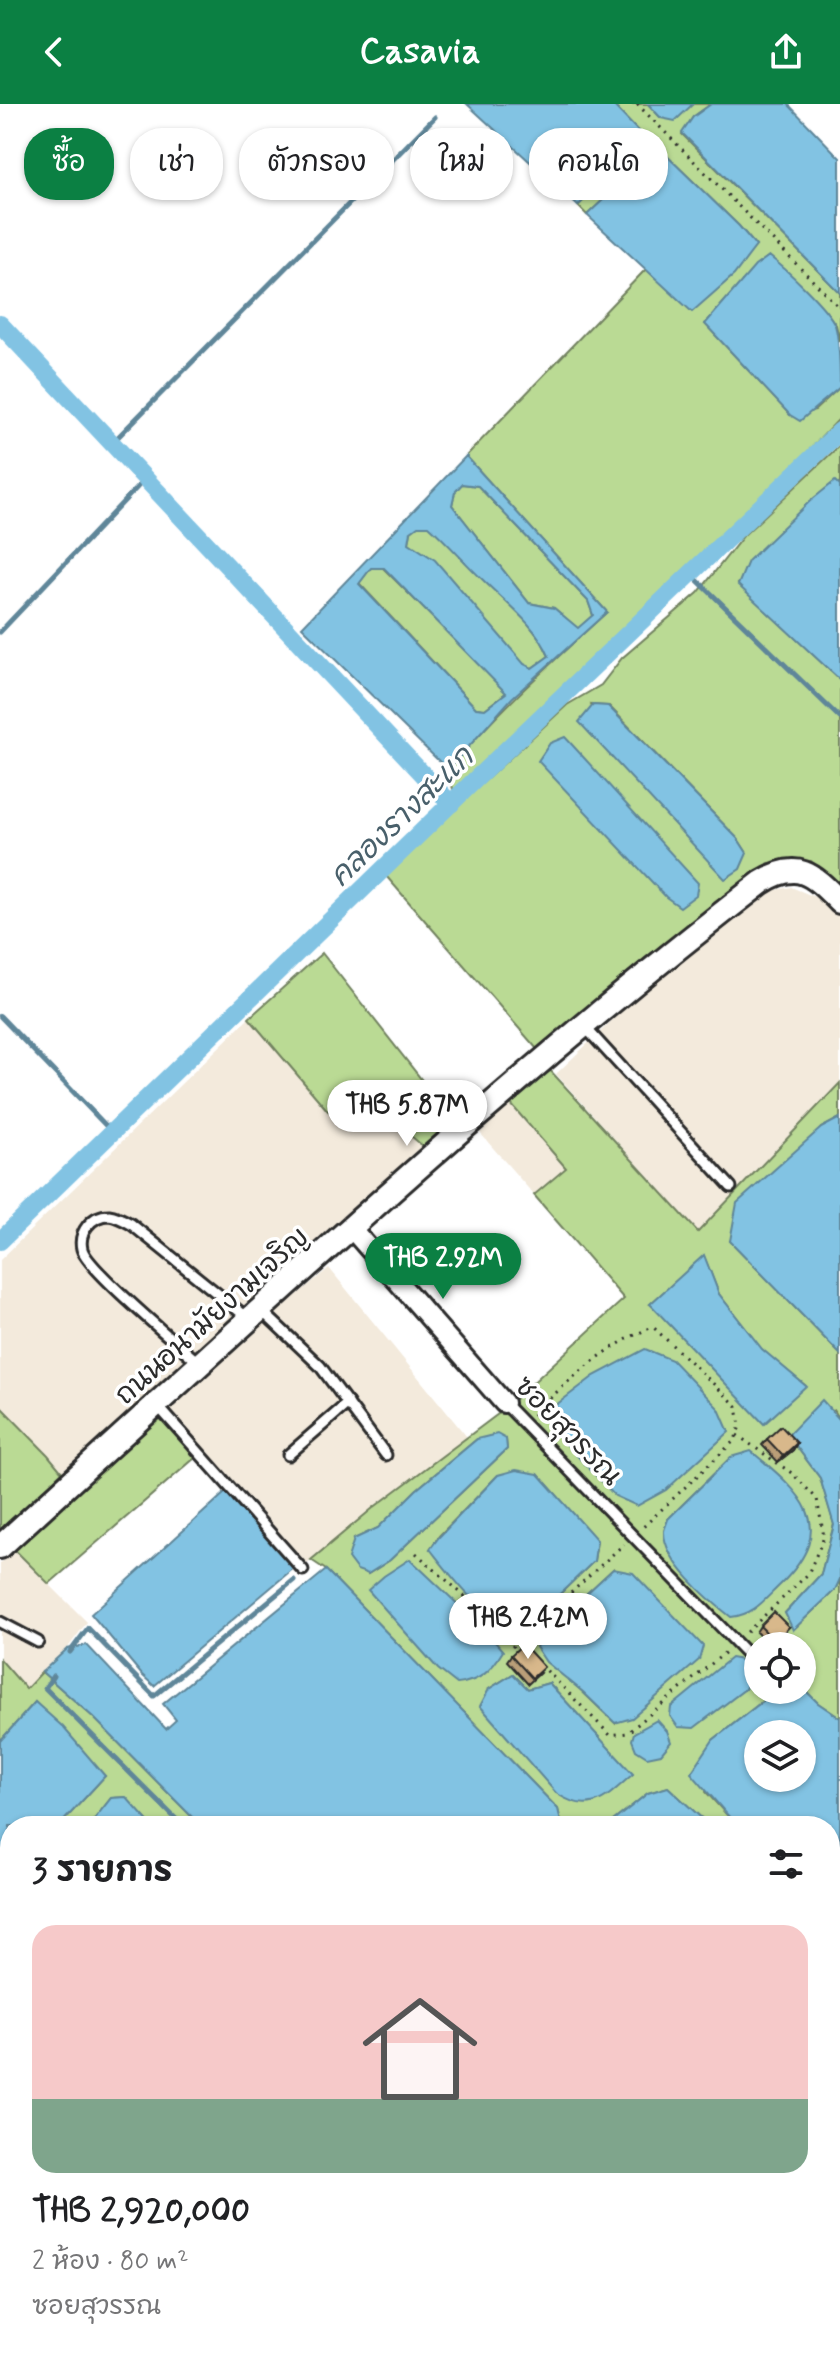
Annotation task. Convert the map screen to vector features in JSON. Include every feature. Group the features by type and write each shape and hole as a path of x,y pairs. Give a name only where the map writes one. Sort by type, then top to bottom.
{"street":[{"name":"ถนนอนามัยงามเจริญ","path":"0,1547 254,1314 657,963 779,872 804,872 820,882 840,902"},
{"name":"ซอยสุวรรณ","path":"351,1228 504,1403"}],"lane":[{"path":"584,1026 731,1187"},
{"path":"200,1364 95,1270 82,1250 82,1233 91,1221 106,1215 119,1217 131,1224 320,1366 386,1455"},
{"path":"288,1455 348,1403"},
{"name":"ซอยสุวรรณ","path":"504,1403 744,1651"},
{"path":"156,1404 303,1570"},
{"path":"0,1622 38,1642"}],"path":[{"path":"637,104 840,308"},
{"path":"512,1647 735,1440 740,1426 737,1406 653,1327 630,1336 558,1391 524,1424"},
{"path":"539,1663 610,1735 627,1733 736,1643 808,1574 824,1537 817,1499 793,1474 737,1435"},
{"path":"416,1553 528,1653"}],"shaded area":[{"path":"791,887 820,899 840,916 840,1083 698,1232 556,1074 646,988 711,934 770,891"},
{"path":"249,1018 328,1110 356,1089 425,1148 62,1472 0,1406 0,1260"},
{"path":"510,1103 566,1168 534,1195 480,1133"},
{"path":"329,1268 467,1437 373,1508 306,1564 169,1408"},
{"path":"15,1550 87,1622 67,1649 26,1689 0,1659 0,1564"}],"green space":[{"path":"612,104 648,104 661,118 693,104 711,104 693,117 682,134 840,293 840,342 836,325 823,308 769,256 755,267 705,324 790,415 815,410 840,387 840,418 763,498 460,789 453,789 448,770 505,708 607,612 466,456 646,269 692,311 756,246 668,157 668,128 635,128"},
{"path":"584,200 603,200 587,215 578,206"},
{"path":"840,445 840,486 835,482 738,584 840,680 840,887 811,861 769,863 645,958 537,1049 386,876 478,777 484,782 567,705 601,685 622,658 698,593 744,535","holes":["592,705 609,706 738,839 747,853"]},
{"path":"462,484 478,486 588,601 593,615 578,629 554,608 529,603 452,505 455,491"},
{"path":"429,525 527,622 549,656 532,668 524,665 464,597 409,543 411,531 417,526"},
{"path":"371,568 383,568 507,692 485,709 476,708 359,583"},
{"path":"322,953 454,1121 425,1148 356,1089 328,1111 249,1018"},
{"path":"548,1068 698,1232 840,1083 840,1118 821,1128 730,1241 840,1354 840,1420 834,1410 788,1435 820,1478 834,1524 821,1574 785,1613 794,1629 835,1590 840,1579 840,1718 816,1701 816,1632 744,1632 744,1704 759,1704 713,1740 706,1792 728,1816 699,1816 668,1787 648,1793 619,1816 560,1816 558,1809 326,1570 311,1560 373,1508 502,1411 624,1299 534,1195 566,1168 510,1103","holes":["704,1256 719,1294 762,1350 806,1386 650,1304","477,1439 506,1439 507,1449 390,1560 368,1574 354,1539 378,1528 416,1490","731,1457 670,1553 664,1531 668,1519","538,1474 597,1541 594,1561 538,1615 430,1549 498,1475","613,1569 615,1723 536,1647 544,1633","513,1674 528,1689 549,1683 633,1775 489,1689"]},
{"path":"0,1406 62,1472 0,1532"},
{"path":"165,1415 196,1457 49,1584 15,1550 25,1532"},
{"path":"0,1659 26,1689 42,1672 93,1717 191,1816 143,1816 125,1797 111,1798 97,1816 68,1816 105,1776 35,1702 0,1741"}],"water":[{"path":"467,104 612,104 635,128 529,128 529,161 513,146 513,128 493,128"},
{"path":"648,104 693,104 675,121 661,118"},
{"path":"711,104 788,104 840,158 840,293 682,133 693,117"},
{"path":"668,157 756,246 734,275 692,312 587,215 603,200 668,200"},
{"path":"769,256 815,298 831,317 837,332 840,387 800,421 790,415 705,324 755,266"},
{"path":"466,456 607,612 512,698 448,770 302,627","holes":["462,484 478,486 588,601 593,615 578,628 554,608 529,603 452,505 455,492","418,526 429,526 528,624 549,656 532,668 524,664 435,560 409,543 411,531","371,568 384,568 506,693 485,709 476,708 359,584"]},
{"path":"835,481 840,486 840,680 738,585 748,561"},
{"path":"593,705 608,706 738,839 747,853 740,869 725,879 579,722"},
{"path":"565,737 698,883 696,895 680,907 666,897 538,761 550,743"},
{"path":"840,1118 840,1354 730,1241 737,1203 821,1128"},
{"path":"704,1255 719,1294 762,1349 806,1386 764,1424 650,1304"},
{"path":"645,1349 672,1360 719,1409 729,1432 666,1490 637,1506 615,1496 550,1427 552,1408 594,1376"},
{"path":"822,1400 840,1420 840,1579 835,1590 793,1630 785,1613 821,1574 834,1525 820,1478 788,1435"},
{"path":"497,1434 506,1439 507,1449 390,1560 368,1574 357,1570 348,1558 354,1539 378,1528 416,1490 477,1439"},
{"path":"751,1451 786,1481 798,1496 811,1528 808,1545 799,1563 781,1584 753,1610 731,1617 679,1567 666,1543 664,1531 668,1519 731,1457"},
{"path":"516,1470 538,1474 597,1540 594,1561 538,1615 512,1629 477,1604 430,1549 498,1475"},
{"path":"226,1492 294,1568 154,1686 91,1614"},
{"path":"410,1559 503,1651 479,1678 457,1684 438,1669 368,1590"},
{"path":"613,1569 633,1573 703,1646 699,1660 632,1718 615,1723 546,1662 536,1647 544,1633"},
{"path":"326,1570 558,1809 560,1816 191,1816 93,1717 42,1672 67,1649 87,1645 166,1729 176,1720 163,1704"},
{"path":"731,1658 744,1663 744,1690 694,1728 678,1727 670,1716 671,1707"},
{"path":"513,1674 528,1689 549,1683 633,1774 606,1796 589,1804 568,1800 556,1793 480,1706 489,1689"},
{"path":"816,1701 840,1718 840,1816 728,1816 691,1773 713,1740 759,1704 816,1704"},
{"path":"35,1702 63,1727 105,1776 68,1816 0,1816 0,1741"},
{"path":"657,1720 667,1731 671,1742 661,1754 647,1757 636,1750 632,1740 634,1733"},
{"path":"668,1787 699,1816 619,1816 648,1793"},
{"path":"126,1797 143,1816 97,1816 111,1798"}],"building":[{"path":"781,1426 797,1443 783,1456 767,1439"},
{"path":"774,1612 789,1627 784,1632 766,1632 760,1626"},
{"path":"523,1644 544,1667 532,1678 511,1655"}],"waterway":[{"path":"112,443 435,117"},
{"path":"0,324 451,804"},
{"name":"คลองรางสะแก","path":"0,1241 840,431"},
{"path":"0,632 145,479"},
{"path":"691,574 840,718"},
{"path":"0,1016 112,1132"},
{"path":"70,1652 88,1628 154,1696 294,1580"},
{"path":"53,1676 45,1688 173,1816"}]}
